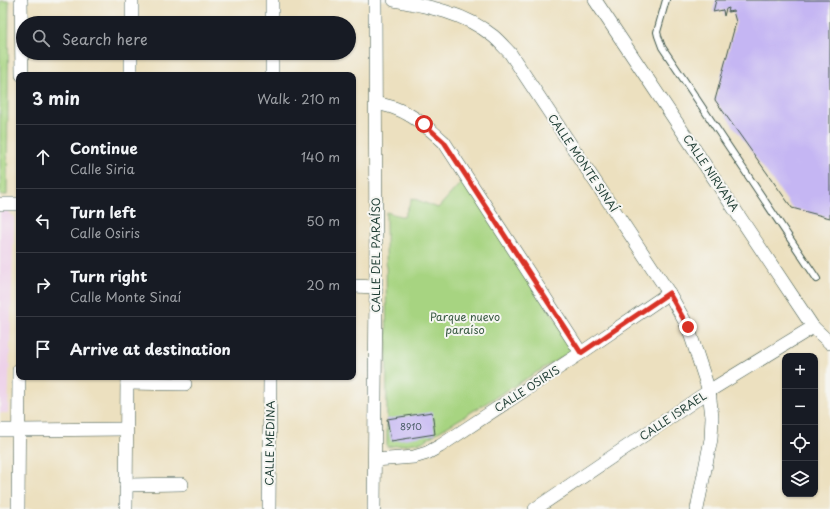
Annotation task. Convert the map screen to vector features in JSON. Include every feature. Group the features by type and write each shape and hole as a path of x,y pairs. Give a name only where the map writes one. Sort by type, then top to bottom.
{"street":[{"path":"21,0 21,16"},
{"path":"132,0 132,16"},
{"path":"272,0 272,16"},
{"name":"CALLE DEL PARAÍSO","path":"374,509 376,287 375,0"},
{"name":"CALLE MONTE SINAÍ","path":"394,0 419,4 450,13 474,23 493,36 510,53 669,293 688,327 709,391 712,417 711,439 697,509"},
{"name":"CALLE NIRVANA","path":"595,0 813,327 830,343"},
{"path":"22,60 22,72"},
{"path":"131,60 131,72"},
{"path":"272,60 272,72"},
{"path":"376,103 397,108 410,115 424,124 444,142 581,353"},
{"path":"0,204 16,204"},
{"path":"356,286 376,287"},
{"name":"CALLE OSIRIS","path":"375,460 414,457 427,453 440,446 669,293"},
{"name":"CALLE ISRAEL","path":"534,509 709,391 813,327"},
{"path":"18,509 19,380"},
{"path":"126,509 127,380 185,384"},
{"name":"CALLE MEDINA","path":"269,509 270,380"},
{"path":"0,430 126,429"},
{"path":"126,485 182,484"}],"lane":[{"path":"666,0 657,32 662,47 817,279"}],"shaded area":[{"path":"0,210 7,210 14,218 8,413 0,413"}],"green space":[{"path":"0,1 9,1 7,195 0,195"},
{"name":"Parque nuevo paraíso","path":"465,178 575,349 422,442 387,447 386,212 404,217 412,198 438,208"}],"building":[{"path":"716,0 830,0 830,218 792,208 715,100 736,22 733,11 728,12 729,8 726,9 724,16 723,10 713,12"},
{"path":"432,412 435,434 391,441 387,419"}],"route":[{"path":"424,124 444,142 581,353 669,293 688,327"}]}
